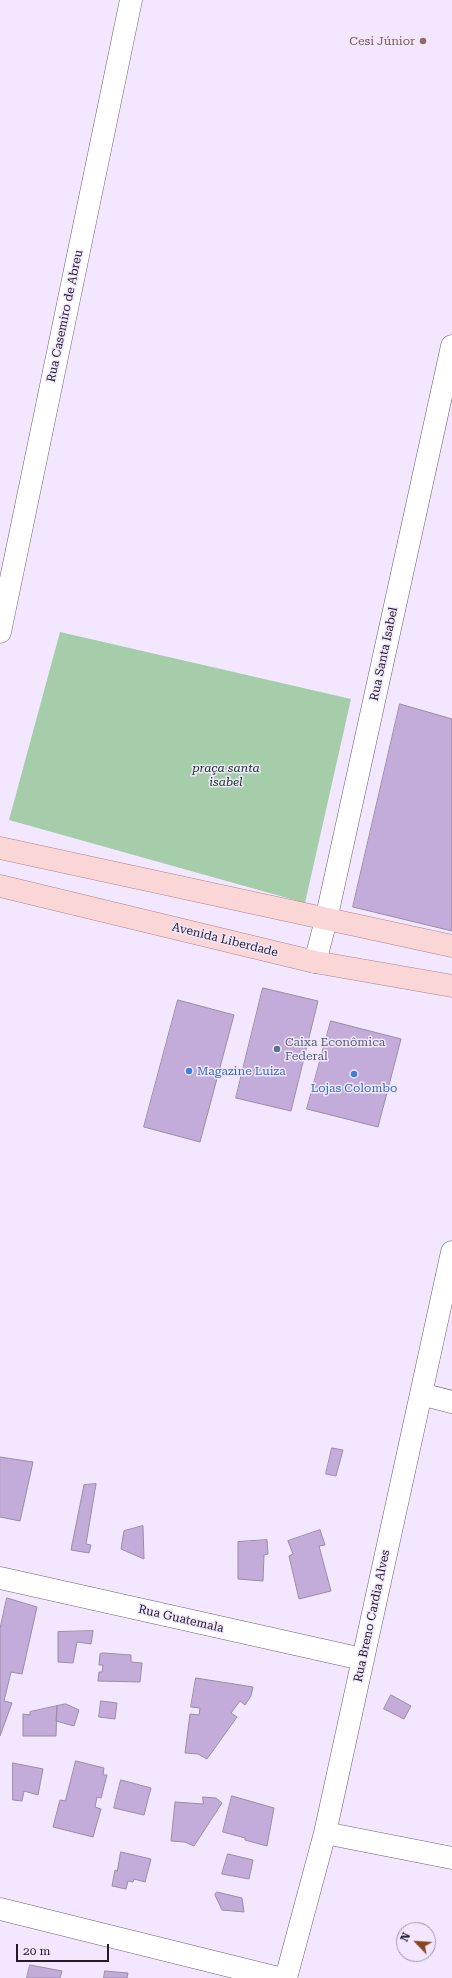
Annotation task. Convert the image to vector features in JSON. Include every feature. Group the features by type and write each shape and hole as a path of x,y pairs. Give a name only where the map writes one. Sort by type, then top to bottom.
{"main road":[{"path":"0,848 326,920 452,946"},
{"name":"Avenida Liberdade","path":"0,886 314,962 452,986"}],"street":[{"name":"Rua Casemiro de Abreu","path":"0,632 131,0"},
{"name":"Rua Santa Isabel","path":"314,962 326,920 448,384 452,346"},
{"name":"Rua Breno Cardia Alves","path":"286,1978 325,1833 452,1252"},
{"path":"421,1394 452,1402"},
{"name":"Rua Guatemala","path":"0,1578 362,1659"},
{"path":"325,1833 452,1858"},
{"path":"0,1909 278,1978"}],"green space":[{"name":"praça santa isabel","path":"60,632 351,699 305,903 9,820"}],"building":[{"path":"400,704 452,719 452,931 353,907"},
{"name":"Caixa Econômica Federal","path":"263,988 318,1001 291,1111 236,1098"},
{"name":"Magazine Luiza","path":"178,1000 234,1015 200,1142 144,1127"},
{"name":"Lojas Colombo","path":"331,1021 401,1039 378,1127 307,1109"},
{"path":"332,1448 343,1450 336,1476 326,1474"},
{"path":"0,1457 33,1462 20,1521 0,1517"},
{"path":"96,1484 86,1544 91,1545 89,1553 71,1550 84,1485"},
{"path":"143,1526 144,1559 121,1549 124,1531"},
{"path":"320,1530 325,1545 319,1546 331,1591 299,1599 289,1556 293,1554 288,1541"},
{"path":"267,1540 268,1554 264,1555 263,1581 238,1579 238,1542"},
{"path":"7,1598 37,1607 22,1674 11,1672 4,1701 12,1703 0,1736 0,1629"},
{"path":"93,1631 91,1644 77,1642 73,1663 58,1662 58,1632"},
{"path":"100,1654 131,1655 131,1662 142,1663 140,1682 98,1681 99,1672 102,1672 103,1665 99,1665"},
{"path":"196,1678 253,1687 251,1696 245,1705 240,1701 231,1713 237,1717 207,1759 198,1754 185,1753 190,1714 199,1715 200,1708 191,1707"},
{"path":"391,1695 411,1706 404,1719 384,1709"},
{"path":"101,1701 117,1703 115,1719 99,1717"},
{"path":"66,1704 79,1710 74,1726 56,1721 57,1706"},
{"path":"57,1706 56,1736 23,1736 23,1714 30,1715 30,1712"},
{"path":"76,1761 104,1768 103,1775 107,1775 101,1798 97,1797 95,1807 101,1809 93,1837 53,1827 60,1800 65,1801"},
{"path":"13,1763 43,1769 38,1795 24,1791 22,1801 13,1800"},
{"path":"121,1780 151,1788 144,1815 114,1808"},
{"path":"232,1796 274,1808 267,1846 223,1832"},
{"path":"203,1797 216,1798 222,1803 194,1846 185,1842 171,1841 175,1802 203,1804"},
{"path":"121,1852 151,1859 145,1882 134,1879 133,1882 128,1881 126,1889 112,1886"},
{"path":"228,1854 253,1860 249,1879 222,1874"},
{"path":"217,1892 242,1898 244,1912 222,1910 215,1895"},
{"path":"30,1965 62,1971 60,1978 27,1978"},
{"path":"105,1971 128,1973 127,1978 104,1978"}],"place":[{"name":"Cesi Júnior","path":"423,41"},
{"name":"Caixa Econômica Federal","path":"277,1049"},
{"name":"Magazine Luiza","path":"189,1071"},
{"name":"Lojas Colombo","path":"354,1074"}]}
